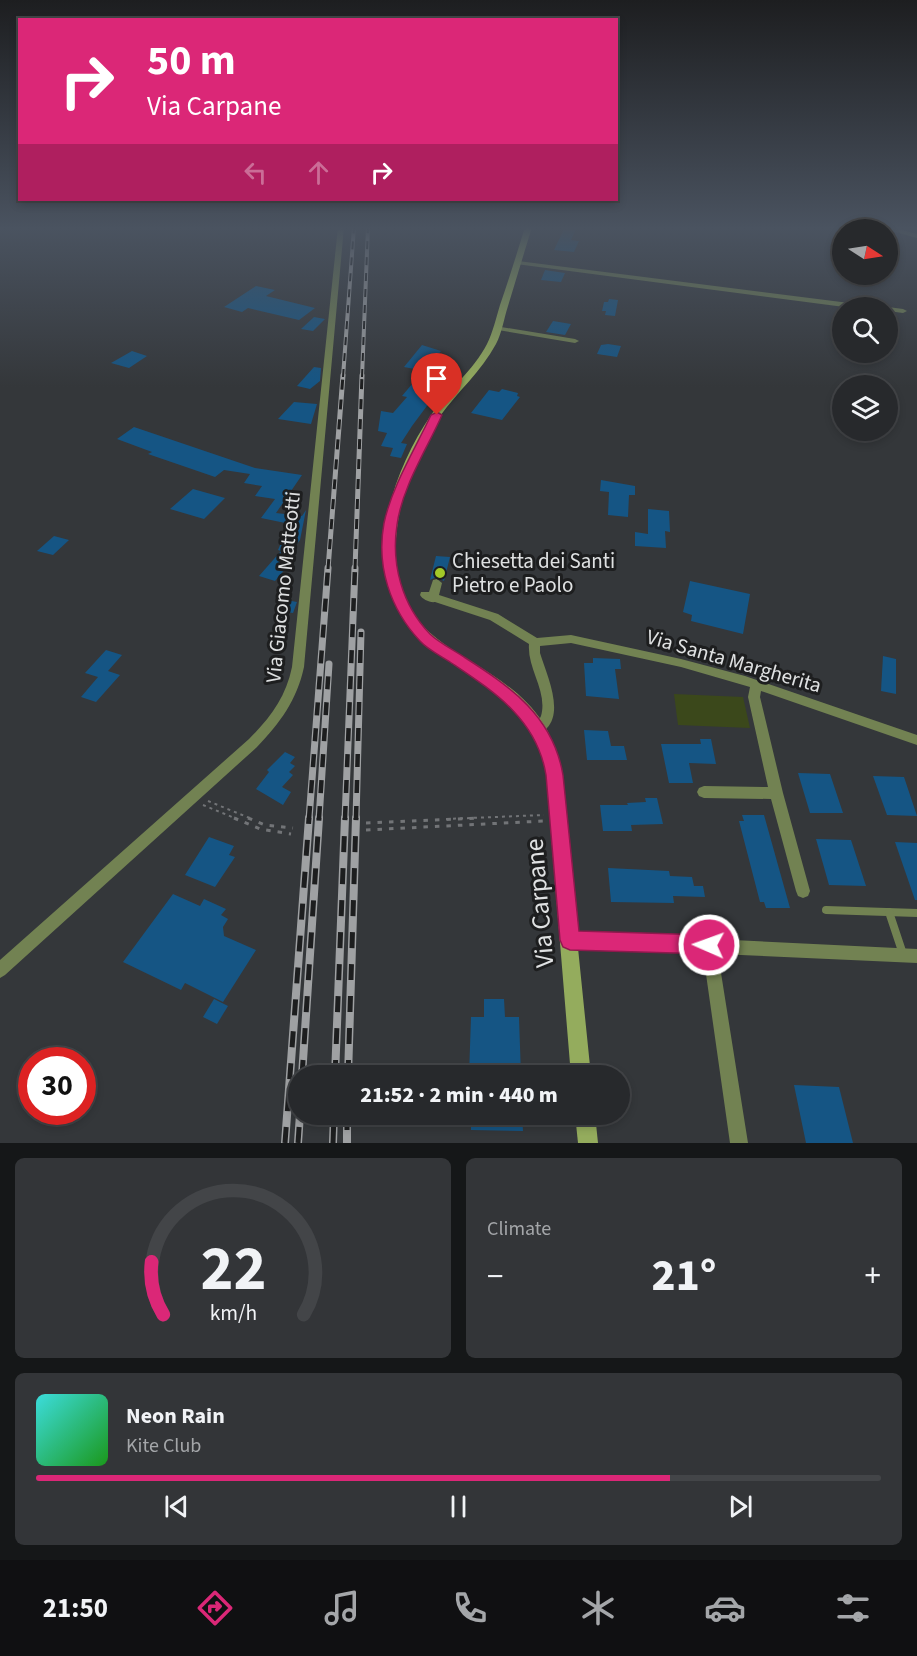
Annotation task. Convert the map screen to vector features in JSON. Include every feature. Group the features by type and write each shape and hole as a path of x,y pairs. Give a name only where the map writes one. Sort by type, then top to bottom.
{"street":[{"name":"Via Giacomo Matteotti","path":"0,970 245,751 274,723 290,697 297,667 336,280"},
{"name":"Via Carpane","path":"513,280 498,328 485,357 437,415 414,460 390,525 389,573 404,609 426,638 503,690 539,728 552,760 581,1065"},
{"path":"655,280 832,303"},
{"path":"898,310 903,311"},
{"path":"498,328 575,341"},
{"path":"436,583 428,597 494,617 535,642 534,653 549,702 546,721 539,728"},
{"name":"Via Santa Margherita","path":"535,642 571,639 681,663 756,684 917,740"},
{"path":"756,684 754,697 776,793 803,891"},
{"path":"704,792 776,793"},
{"path":"570,940 910,956"},
{"path":"709,945 739,1143"},
{"path":"586,1125 588,1143"}],"lane":[{"path":"826,910 917,913"},
{"path":"889,912 910,956"}],"path":[{"path":"203,800 265,825 293,828"},
{"path":"210,808 261,829 291,834"},
{"path":"366,823 547,815 547,820 366,830"}],"green space":[{"path":"674,694 743,697 750,728 678,725"}],"building":[{"path":"256,286 275,290 266,296 315,308 299,320 248,308 242,312 224,307"},
{"path":"609,299 618,300 615,316 605,315 606,311 602,311 604,302 608,302"},
{"path":"314,317 325,319 313,331 301,329"},
{"path":"553,321 571,324 565,335 546,332"},
{"path":"422,345 441,351 425,371 404,367"},
{"path":"601,345 621,346 617,357 597,354"},
{"path":"132,351 147,356 129,368 111,363"},
{"path":"314,367 321,368 320,381 310,389 297,386"},
{"path":"418,377 448,383 435,395 401,443 407,444 401,458 390,456 393,448 381,446 387,433 378,431 381,411 393,413 407,397 402,396"},
{"path":"502,389 518,393 517,396 520,397 502,420 471,413 489,390 499,392"},
{"path":"294,402 317,404 311,424 278,419"},
{"path":"134,427 255,468 302,475 276,513 302,516 306,510 300,540 280,566 286,568 275,581 259,576 281,551 278,550 281,543 295,525 261,518 275,499 255,496 262,486 244,483 250,474 224,470 215,477 148,454 152,452 117,439"},
{"path":"601,480 635,486 635,495 629,495 628,517 608,515 609,492 600,491"},
{"path":"193,489 225,498 204,519 170,509"},
{"path":"648,509 669,511 670,532 665,531 666,548 635,546 635,532 648,534"},
{"path":"54,536 69,540 53,555 37,551"},
{"name":"Chiesetta dei Santi Pietro e Paolo","path":"436,556 450,557 444,581 436,577 430,580"},
{"path":"690,581 750,594 743,634 691,621 692,615 683,612"},
{"path":"280,599 297,602 293,613 275,610"},
{"path":"106,650 122,655 108,671 120,675 96,702 81,697 98,677 85,673"},
{"path":"883,656 896,659 896,694 881,691"},
{"path":"593,658 620,659 621,669 615,669 619,699 586,696 584,663 593,663"},
{"path":"584,730 608,731 611,746 624,746 627,760 587,760"},
{"path":"700,739 711,739 716,764 689,763 693,783 669,783 661,744 701,744"},
{"path":"285,752 295,757 290,763 295,766 289,772 293,775 282,787 291,792 283,805 256,789 269,772 267,770"},
{"path":"798,773 830,774 843,813 810,813"},
{"path":"873,776 904,777 917,816 887,815"},
{"path":"645,798 657,798 663,824 631,825 632,831 603,831 600,805 628,805 627,803 646,802"},
{"path":"742,815 764,815 790,908 766,908 764,902 760,902 739,821 744,821"},
{"path":"209,837 234,846 229,855 235,857 215,887 185,875"},
{"path":"816,839 851,840 866,886 829,885"},
{"path":"895,842 917,843 917,900 915,900"},
{"path":"608,868 669,871 670,876 692,877 694,886 703,886 705,897 673,896 674,903 611,902"},
{"path":"173,894 200,906 204,899 226,909 221,915 228,919 223,927 224,936 256,950 223,1002 185,983 181,990 123,962"},
{"path":"214,999 228,1006 217,1024 203,1017"},
{"path":"484,999 504,999 505,1017 519,1017 521,1065 469,1065 471,1017 484,1017"},
{"path":"794,1085 839,1087 853,1143 806,1143"},
{"path":"471,1125 523,1125 523,1131 471,1130"}],"railway":[{"path":"343,377 350,280"},
{"path":"362,377 366,280"},
{"path":"328,569 343,375"},
{"path":"355,569 362,375"},
{"path":"309,819 328,568"},
{"path":"345,819 355,568"},
{"path":"356,819 361,632"},
{"path":"319,819 329,664"},
{"path":"285,1143 309,818"},
{"path":"303,1065 319,818"},
{"path":"335,1065 345,818"},
{"path":"348,1065 356,818"},
{"path":"298,1143 299,1125"},
{"path":"333,1143 334,1125"},
{"path":"347,1125 347,1143"}],"place":[{"name":"Chiesetta dei Santi Pietro e Paolo","path":"440,573"}],"route":[{"path":"437,415 398,498 390,525 389,573 394,590 404,609 426,638 503,690 539,728 552,760 555,775 570,940 709,945"}]}
